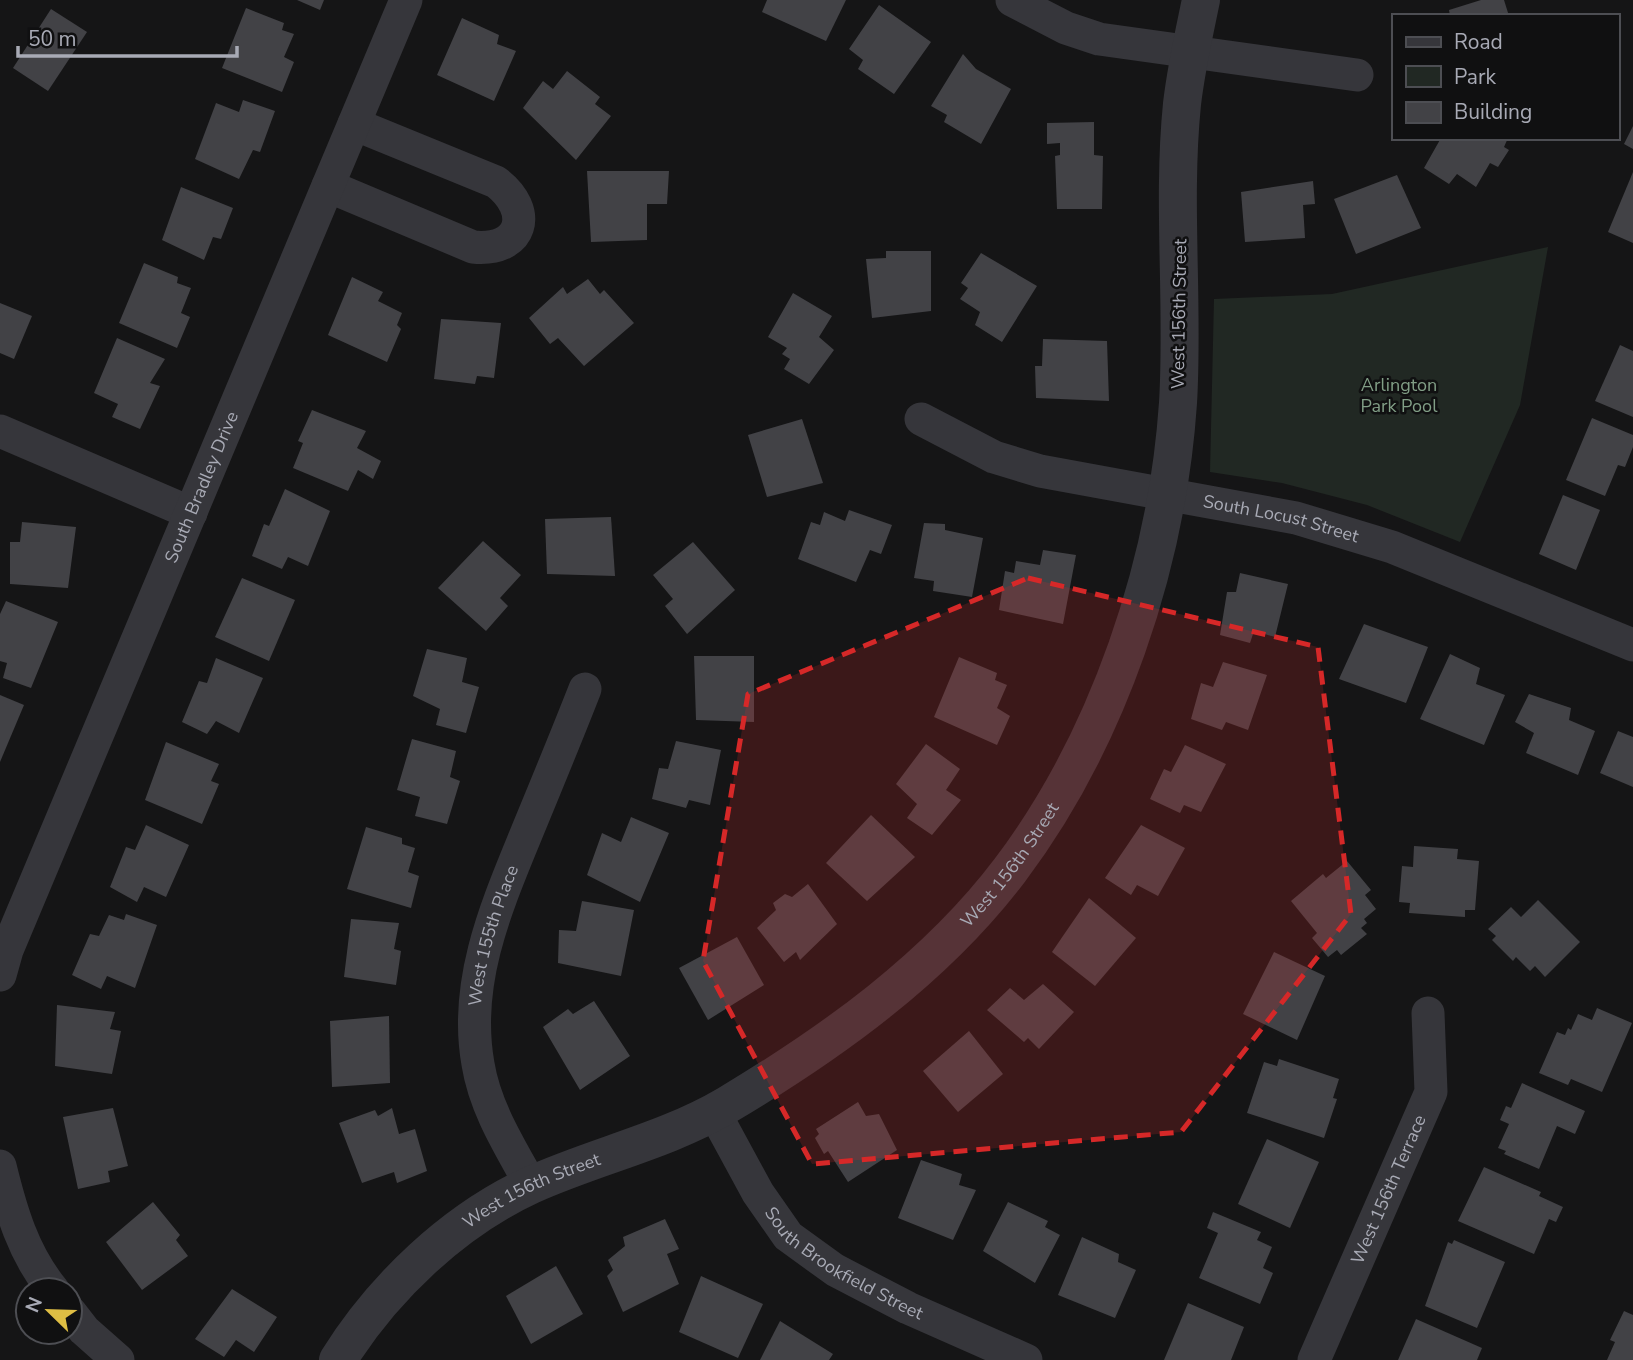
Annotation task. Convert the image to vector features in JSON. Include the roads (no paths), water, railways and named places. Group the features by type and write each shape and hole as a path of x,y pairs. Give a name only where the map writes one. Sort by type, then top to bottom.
{"street":[{"name":"South Bradley Drive","path":"0,975 12,937 407,0"},
{"path":"1012,0 1066,28 1099,39 1357,75"},
{"name":"West 156th Street","path":"338,1360 380,1300 419,1262 488,1209 531,1185 628,1149 714,1112 772,1078 871,1008 916,971 1009,872 1052,808 1108,699 1126,653 1149,572 1167,493 1178,402 1182,104 1201,0"},
{"path":"328,186 473,247 494,249 511,238 518,224 517,206 509,192 496,182 355,124"},
{"name":"South Locust Street","path":"921,419 994,457 1040,471 1296,518 1392,547 1632,642"},
{"path":"0,431 191,513"},
{"name":"West 155th Place","path":"531,1185 490,1106 478,1065 474,1021 476,983 495,911 585,689"},
{"name":"West 156th Terrace","path":"1314,1360 1431,1092 1428,1013"},
{"name":"South Brookfield Street","path":"714,1112 758,1193 788,1236 835,1270 908,1308 1026,1360"},
{"path":"0,1166 13,1221 41,1276"},
{"path":"84,1329 118,1360"}],"park label":[{"name":"Arlington Park Pool","path":"1399,395"}]}
